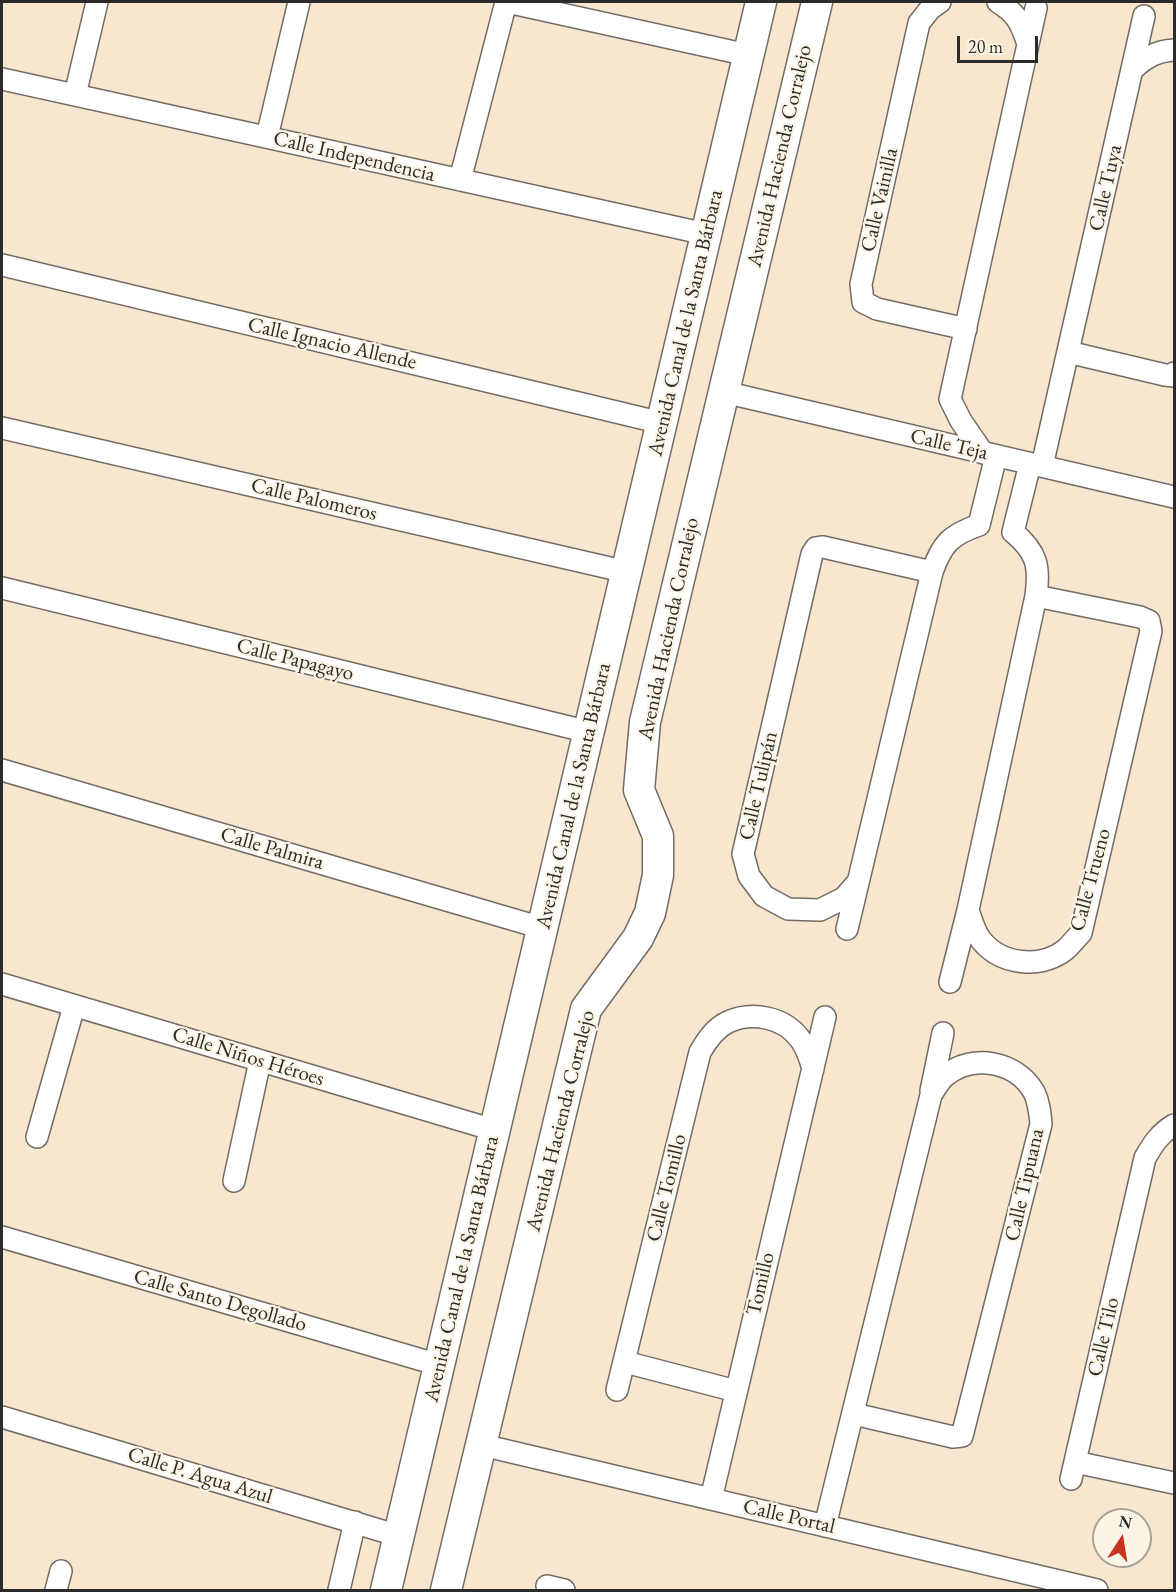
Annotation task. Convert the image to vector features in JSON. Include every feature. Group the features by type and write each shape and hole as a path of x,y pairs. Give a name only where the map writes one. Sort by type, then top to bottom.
{"main road":[{"name":"Avenida Canal de la Santa Bárbara","path":"386,1590 761,2"},
{"name":"Avenida Hacienda Corralejo","path":"447,1590 586,1009 638,938 650,913 658,874 658,836 639,790 645,722 817,2"}],"street":[{"path":"75,95 97,2"},
{"path":"267,137 299,2"},
{"path":"460,180 506,2 748,55"},
{"name":"Calle Vainilla","path":"940,2 930,9 919,23 861,284 863,302 877,309 966,329"},
{"path":"998,2 1012,10 1021,23 1027,41"},
{"path":"847,929 932,572 939,552 948,540 961,531 979,525 989,454 961,421 950,399 1036,8"},
{"name":"Calle Tuya","path":"1036,465 1068,352 1144,16"},
{"path":"1133,69 1144,59 1161,51 1174,50"},
{"name":"Calle Independencia","path":"2,79 706,234"},
{"name":"Calle Ignacio Allende","path":"2,266 662,423"},
{"path":"1068,352 1165,375 1173,376 1174,373"},
{"name":"Calle Teja","path":"724,392 1174,498"},
{"name":"Calle Palomeros","path":"2,428 627,572"},
{"path":"950,982 968,910 1036,596 1039,573 1034,554 1013,532 1036,465"},
{"name":"Calle Tulipán","path":"858,882 844,898 820,910 788,909 764,896 749,876 743,854 812,554 816,548 823,547 932,572"},
{"name":"Calle Papagayo","path":"2,588 589,732"},
{"name":"Calle Trueno","path":"968,910 974,929 982,941 996,954 1015,961 1031,963 1054,957 1067,949 1081,933 1151,631 1149,621 1140,617 1036,596"},
{"name":"Calle Palmira","path":"2,770 542,928"},
{"name":"Calle Niños Héroes","path":"2,984 494,1130"},
{"path":"37,1137 74,1006"},
{"name":"Calle Tomillo","path":"617,1390 700,1052 707,1040 728,1022 747,1017 762,1017 778,1021 800,1037 813,1069"},
{"name":"Tomillo","path":"711,1499 825,1017"},
{"path":"931,1095 943,1033"},
{"path":"234,1181 260,1061"},
{"name":"Calle Tipuana","path":"825,1526 931,1095 944,1077 963,1065 982,1062 1003,1065 1019,1074 1035,1093 1040,1108 1041,1124 962,1437 953,1437 854,1414"},
{"name":"Calle Tilo","path":"1174,1125 1165,1130 1154,1142 1145,1158 1073,1470 1174,1483"},
{"name":"Calle Santo Degollado","path":"2,1237 440,1365"},
{"path":"625,1362 736,1391"},
{"name":"Calle P. Agua Azul","path":"2,1417 399,1536"},
{"name":"Calle Portal","path":"482,1444 1097,1590"},
{"path":"339,1590 355,1522"}]}
